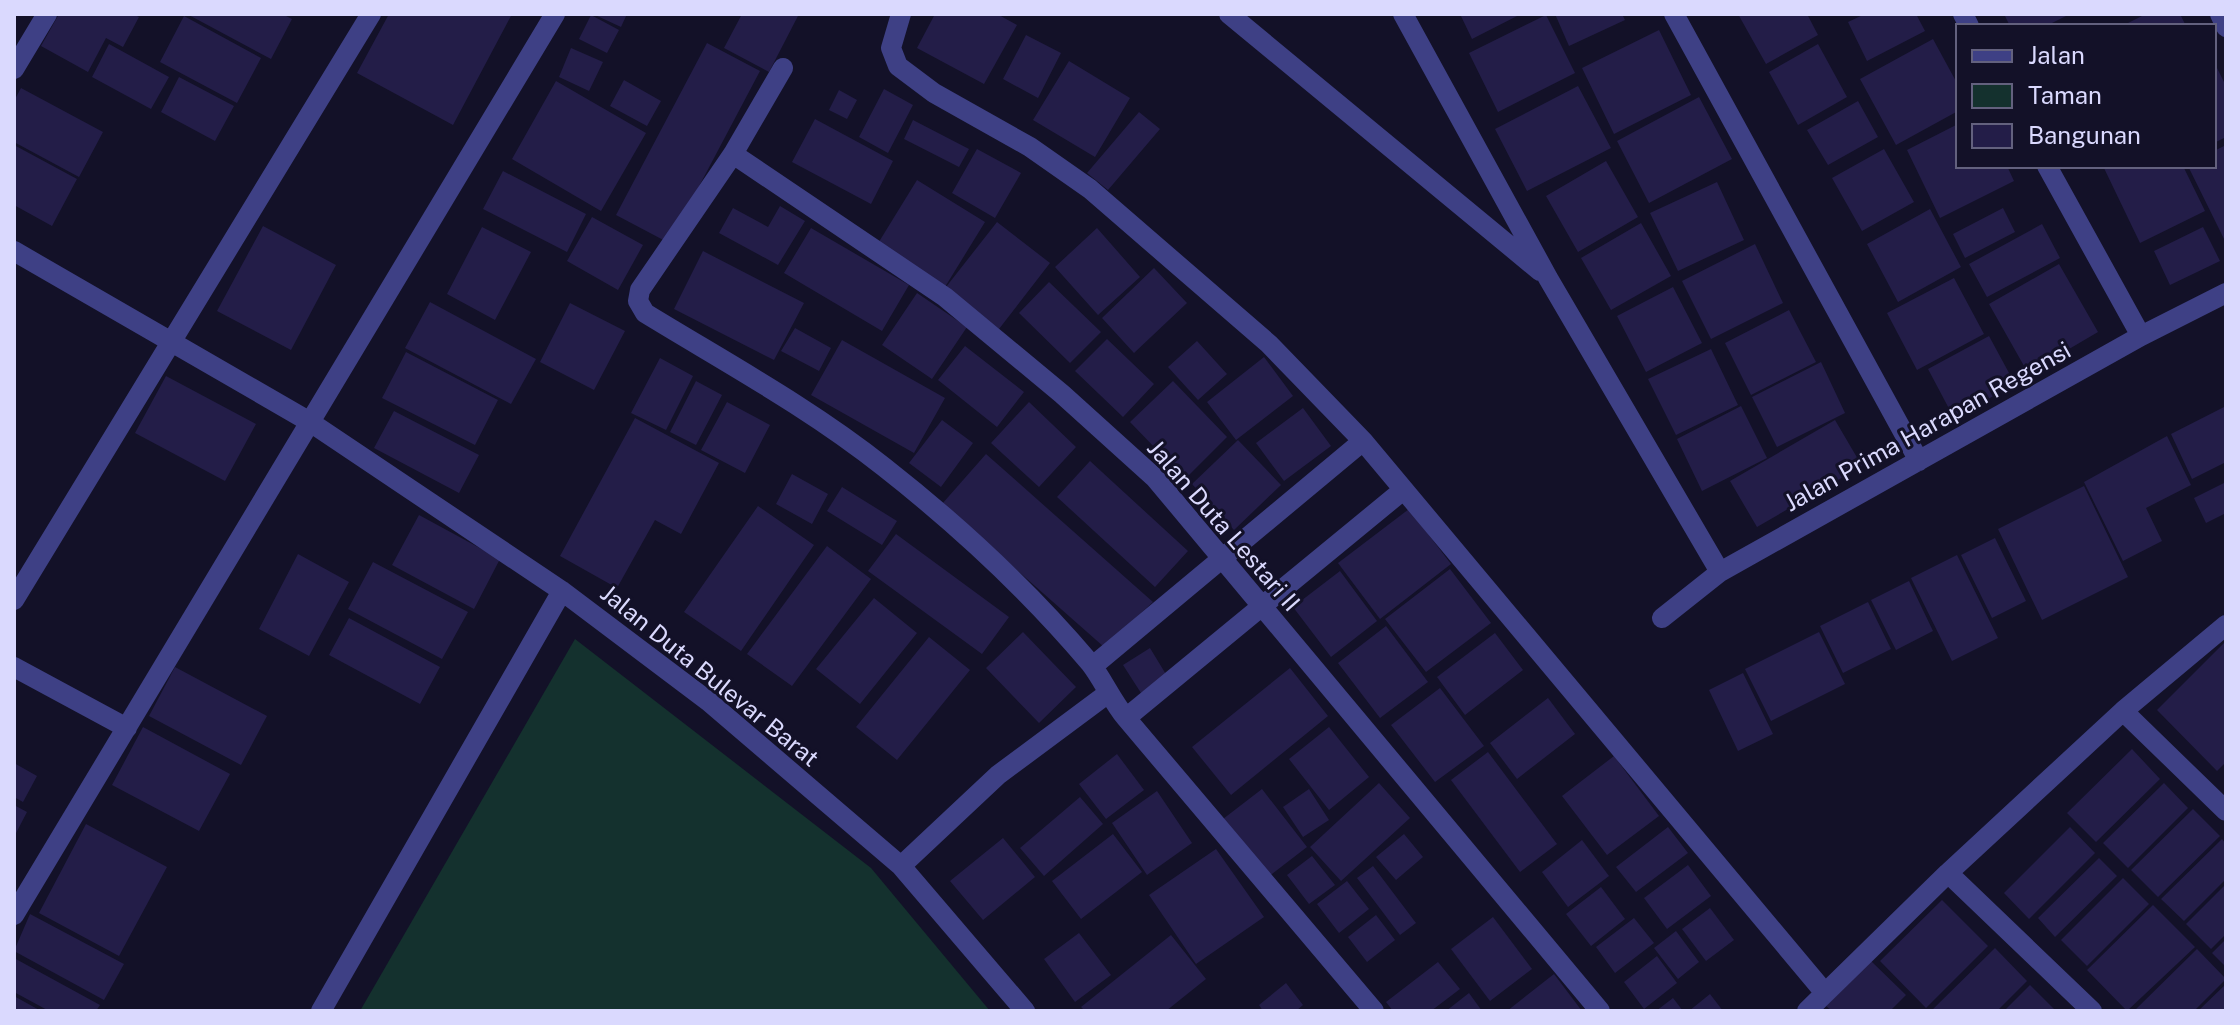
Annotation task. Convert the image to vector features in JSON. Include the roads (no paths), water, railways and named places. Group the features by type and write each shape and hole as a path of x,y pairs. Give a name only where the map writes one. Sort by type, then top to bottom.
{"street":[{"path":"14,69 47,14"},
{"path":"14,600 371,14"},
{"path":"14,915 555,14"},
{"path":"901,14 891,48 898,66 934,93 1030,147 1090,189 1269,344 1363,441 1825,993"},
{"path":"1229,14 1548,278"},
{"path":"1403,14 1548,278 1720,572"},
{"path":"1674,14 1919,461"},
{"path":"2220,14 2226,27"},
{"path":"783,68 733,154 640,290 638,301 645,313 793,403 883,466 1001,568 1093,666 1107,694 1126,718 1374,1011"},
{"name":"Jalan Duta Lestari II","path":"733,154 915,275 1027,365 1155,478 1600,1011"},
{"path":"2048,168 2141,336"},
{"path":"14,251 310,422 562,591"},
{"name":"Jalan Prima Harapan Regensi","path":"1662,618 1720,572 2141,336 2226,293"},
{"path":"1093,666 1220,557 1363,441"},
{"path":"1126,718 1259,605 1402,491"},
{"name":"Jalan Duta Bulevar Barat","path":"321,1011 562,591 708,701 901,866 1025,1011"},
{"path":"1807,1011 1948,873 2123,711 2226,625"},
{"path":"14,667 127,728"},
{"path":"901,866 998,775 1107,694"},
{"path":"2123,711 2226,811"},
{"path":"1948,873 2092,1011"}]}
